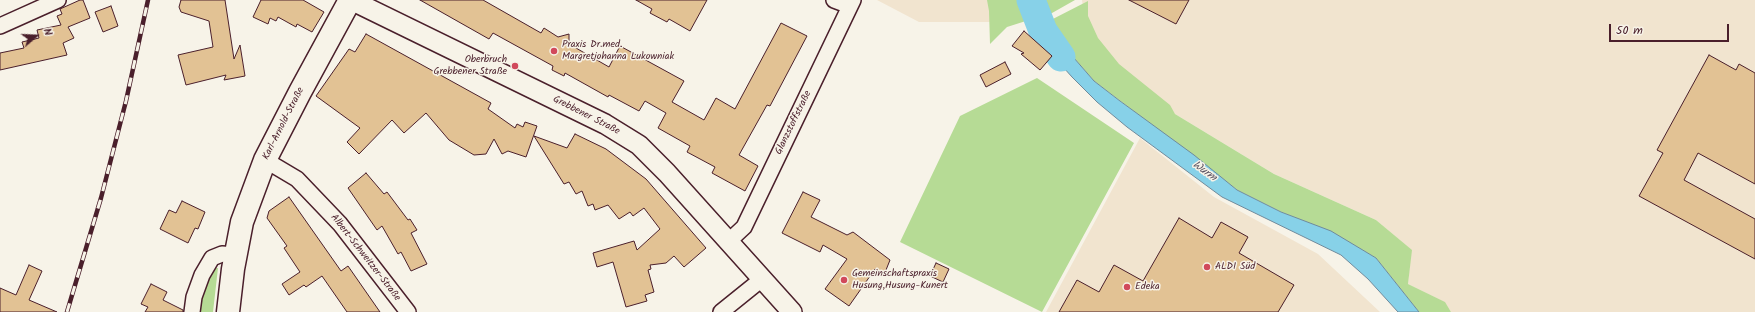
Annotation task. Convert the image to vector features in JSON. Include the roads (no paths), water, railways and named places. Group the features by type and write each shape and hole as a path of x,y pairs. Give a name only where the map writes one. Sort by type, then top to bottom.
{"main road":[{"name":"Karl-Arnold-Straße","path":"228,312 235,255 242,222 265,160 350,0"}],"street":[{"path":"0,26 58,0"},
{"name":"Grebbener Straße","path":"350,0 605,124 639,145 667,173 792,312"},
{"path":"834,0 852,3"},
{"name":"Glanzstoffstraße","path":"729,241 744,227 852,3"},
{"name":"Albert-Schweitzer-Straße","path":"265,160 297,179 340,224 408,312"},
{"path":"192,312 194,296 202,275 212,258 222,254 235,255"},
{"path":"721,312 762,279"}],"water":[{"path":"1021,0 1036,0 1045,17 1029,20"},
{"path":"1047,22 1067,50 1094,81 1194,155 1237,190 1281,212 1331,231 1376,258 1419,312 1398,312 1368,279 1341,255 1222,197 1127,127 1097,102 1072,77 1047,49 1030,26"}],"waterway":[{"name":"Wurm","path":"1031,0 1043,31 1061,57"}],"railway":[{"path":"67,312 101,198 126,101 148,0"}],"place":[{"name":"Praxis Dr.med. Margretjohanna Lukowniak","path":"554,51"},
{"name":"Oberbruch Grebbener Straße","path":"515,66"},
{"name":"ALDI Süd","path":"1207,267"},
{"name":"Gemeinschaftspraxis Husung,Husung-Kunert","path":"844,280"},
{"name":"Edeka","path":"1127,287"}]}
